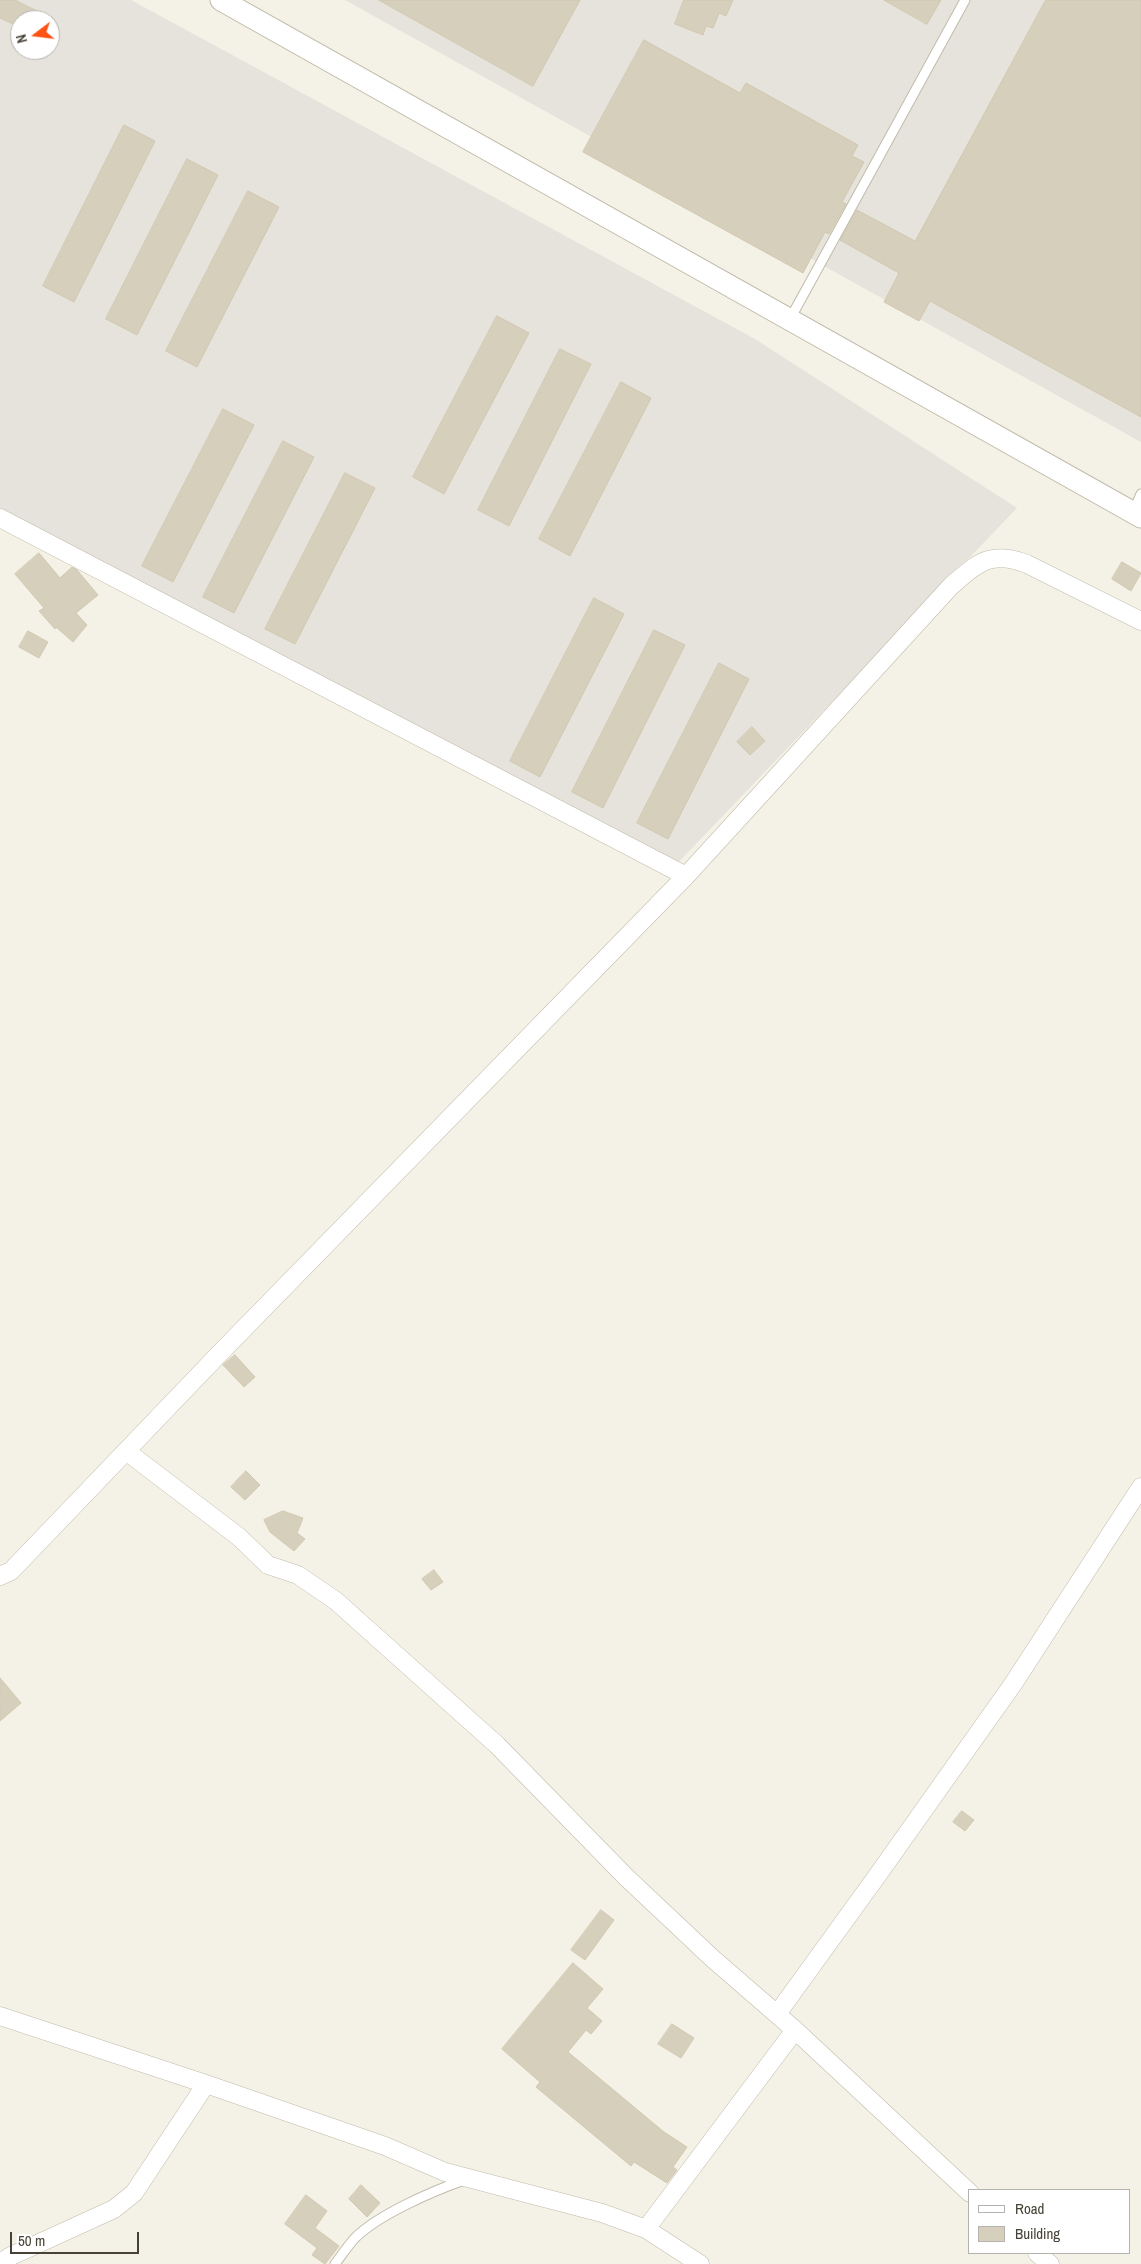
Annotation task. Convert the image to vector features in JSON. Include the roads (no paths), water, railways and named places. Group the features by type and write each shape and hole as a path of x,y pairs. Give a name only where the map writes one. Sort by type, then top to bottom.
{"street":[{"path":"221,0 790,319 1138,508"},
{"path":"0,518 686,876"},
{"path":"0,1576 11,1571 686,876 951,586 970,569 999,556 1011,558 1027,564 1141,621"},
{"path":"126,1451 233,1532 268,1565 298,1575 336,1601 497,1745 633,1884 712,1958 795,2030 968,2191"},
{"path":"777,2014 878,1876 1013,1684 1141,1487"},
{"path":"0,2016 385,2146 446,2172 602,2213 646,2229 700,2264"},
{"path":"646,2229 795,2030"},
{"path":"0,2264 9,2257 114,2209 134,2193 206,2084"},
{"path":"1038,2254 1050,2264"}],"lane":[{"path":"790,319 965,0"},
{"path":"335,2264 355,2238 410,2202 440,2188 472,2178"}]}
